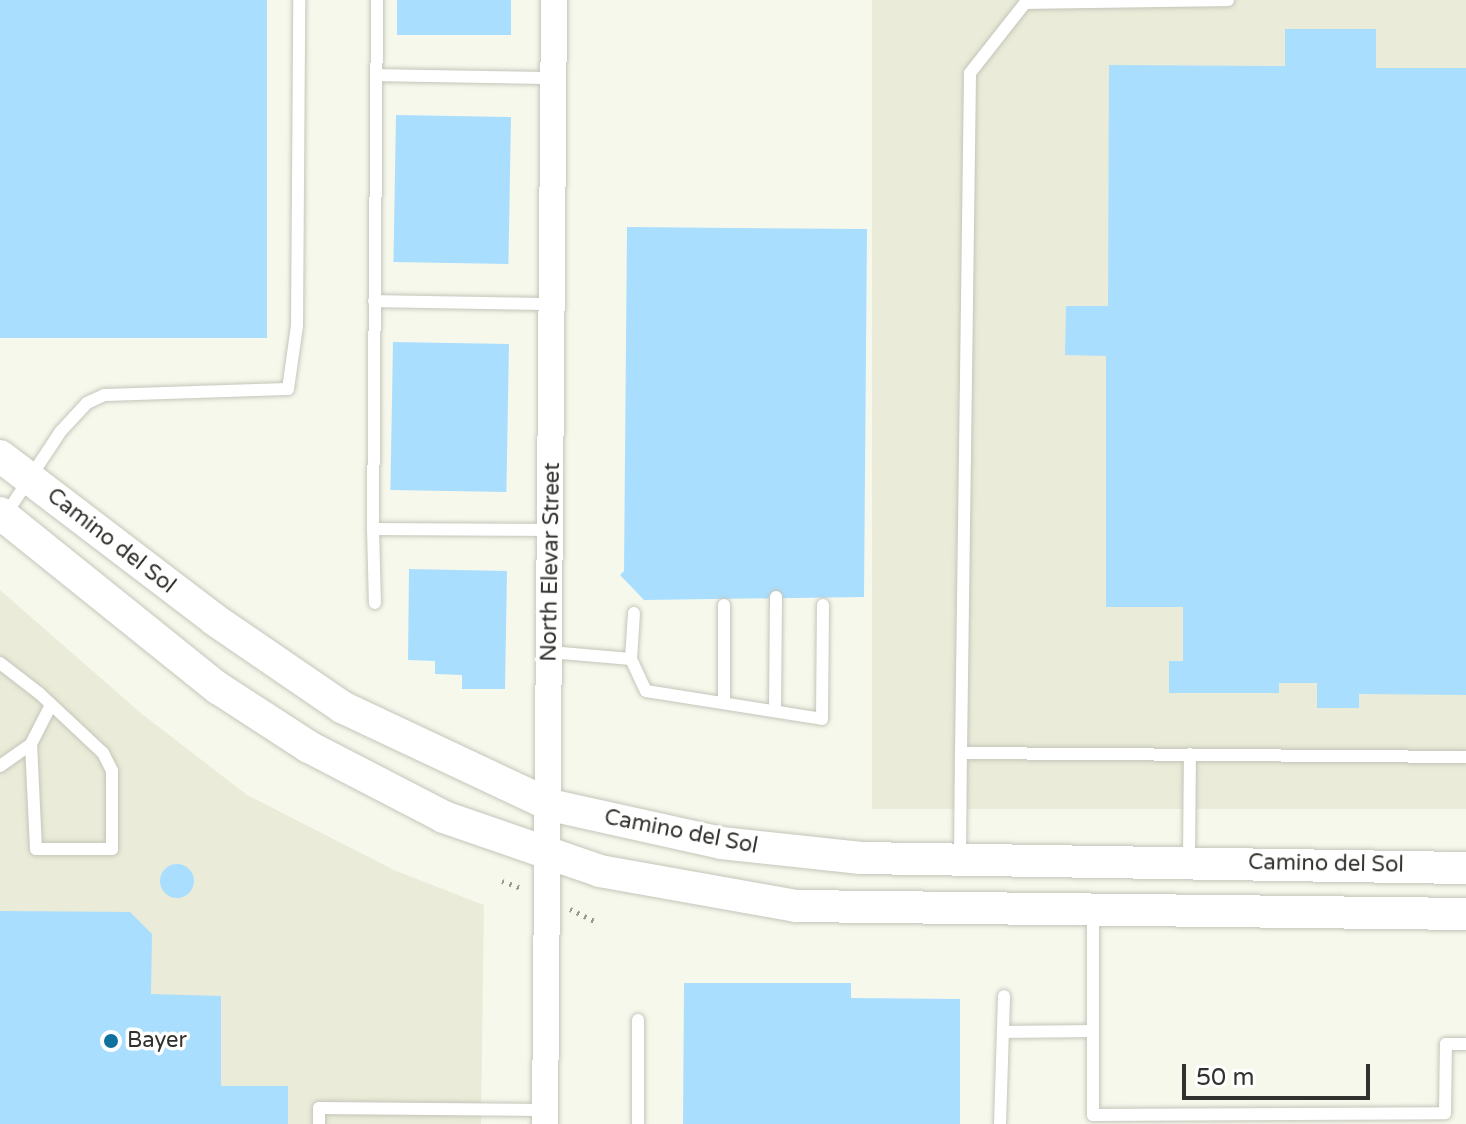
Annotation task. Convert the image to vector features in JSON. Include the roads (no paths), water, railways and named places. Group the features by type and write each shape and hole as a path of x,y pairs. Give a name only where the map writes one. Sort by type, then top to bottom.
{"street":[{"name":"North Elevar Street","path":"546,1117 554,0"},
{"name":"Camino del Sol","path":"0,456 215,620 342,707 550,805 721,843 797,853 1466,868"},
{"path":"2,518 261,718 406,798 549,856 689,891 796,906 1093,912 1466,914"}],"lane":[{"path":"2,518 32,480 61,431 87,403 104,395 288,389 297,326 299,0"},
{"path":"375,603 377,0"},
{"path":"960,859 970,73 1025,3 1228,0"},
{"path":"376,75 554,78"},
{"path":"374,301 552,304"},
{"path":"373,529 552,530"},
{"path":"775,711 776,597"},
{"path":"724,605 724,703"},
{"path":"634,613 631,659 646,691 822,719 823,605"},
{"path":"550,652 631,659"},
{"path":"0,663 103,753 112,771 112,849 36,849 31,744"},
{"path":"0,766 31,744 51,705"},
{"path":"961,753 1466,757"},
{"path":"1189,860 1190,754"},
{"path":"1093,912 1093,1115 1125,1119 1407,1119 1445,1113 1446,1044 1466,1044"},
{"path":"1000,1124 1004,996"},
{"path":"638,1020 638,1124"},
{"path":"1003,1032 1093,1031"},
{"path":"319,1124 319,1108 546,1117"}],"place":[{"name":"Bayer","path":"111,1041"}]}
